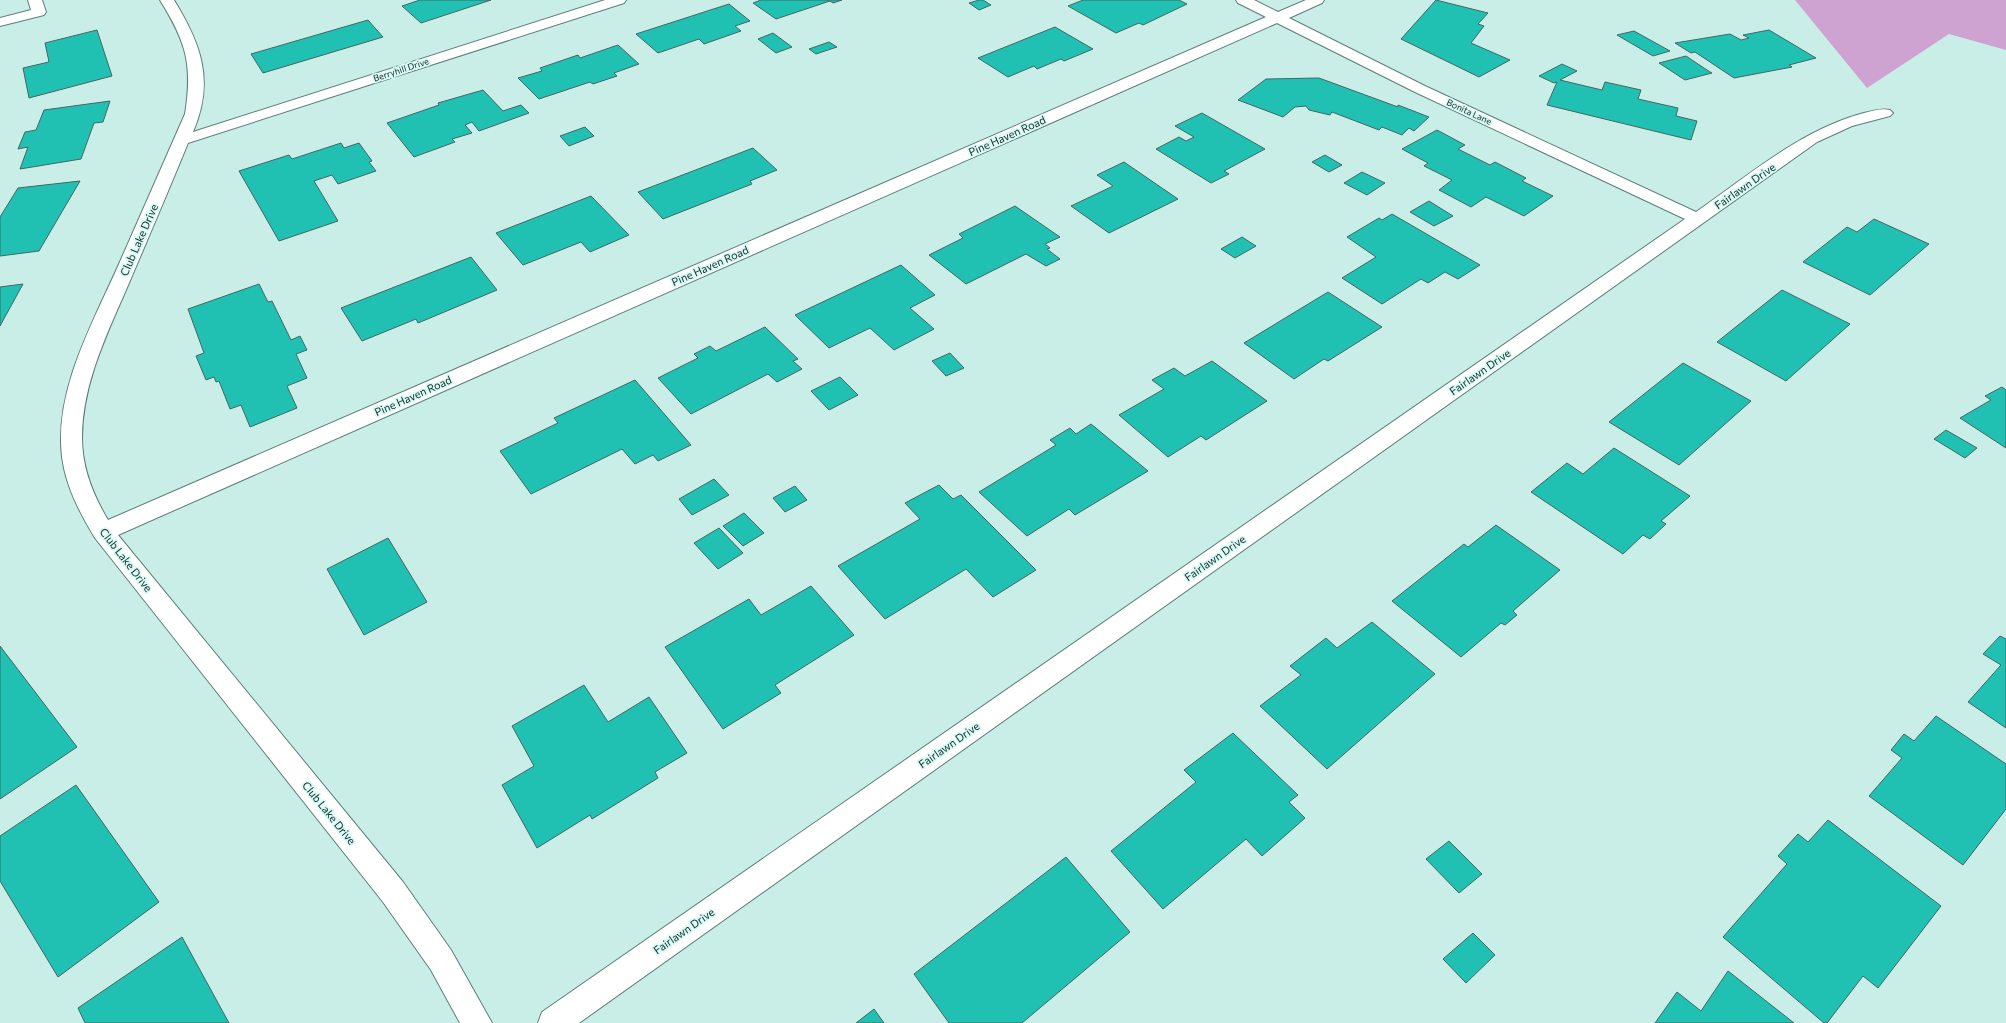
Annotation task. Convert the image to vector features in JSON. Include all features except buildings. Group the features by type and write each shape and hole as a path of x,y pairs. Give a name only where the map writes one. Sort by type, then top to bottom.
{"street":[{"path":"0,22 39,12 35,0"},
{"name":"Club Lake Drive","path":"167,0 192,47 198,77 193,114 183,140 92,345 75,401 71,432 73,461 82,493 103,532 393,892 441,960 477,1023"},
{"name":"Berryhill Drive","path":"183,140 619,0"},
{"name":"Bonita Lane","path":"1243,0 1420,89 1698,219"},
{"name":"Pine Haven Road","path":"103,532 1318,0"},
{"name":"Fairlawn Drive","path":"553,1023 1811,139 1836,125 1858,118 1885,113"}],"shaded area":[{"path":"1795,0 2006,0 2006,50 1949,34 1867,88"}]}
